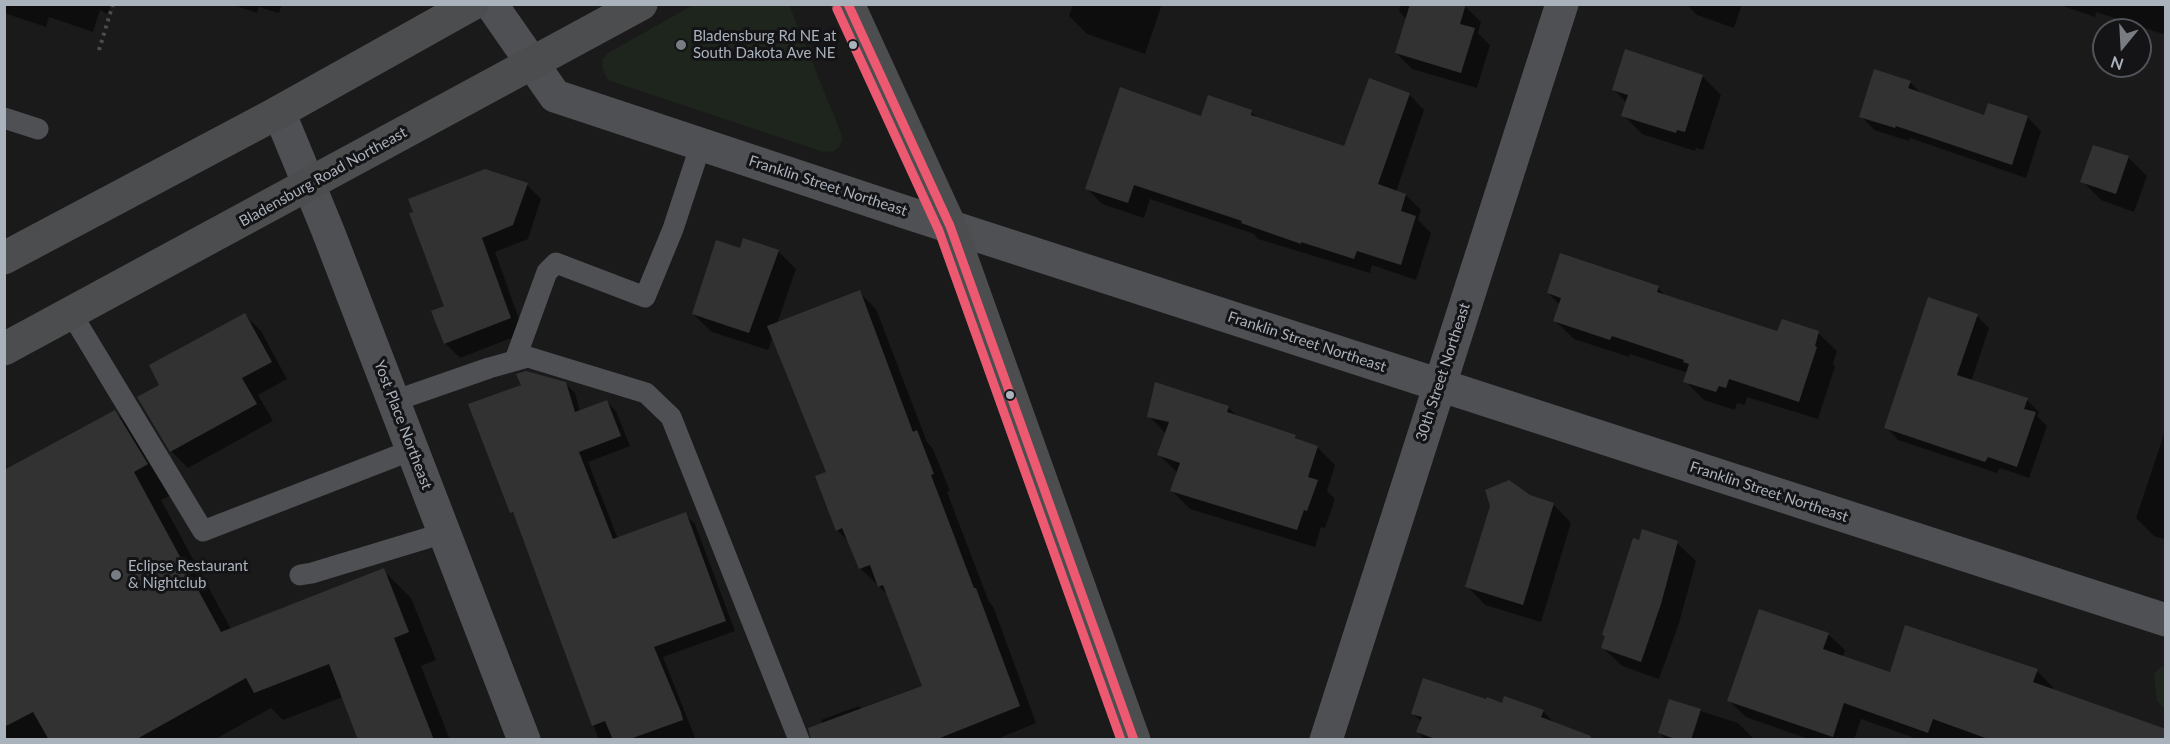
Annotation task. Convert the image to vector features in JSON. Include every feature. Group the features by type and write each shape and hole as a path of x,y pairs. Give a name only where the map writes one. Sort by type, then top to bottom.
{"main road":[{"path":"4,258 279,112 472,4"},
{"name":"Bladensburg Road Northeast","path":"4,349 641,4"},
{"path":"848,4 950,226 1134,740"}],"street":[{"name":"Franklin Street Northeast","path":"491,4 555,96 2166,620"},
{"name":"30th Street Northeast","path":"1326,740 1562,4"},
{"name":"Yost Place Northeast","path":"279,112 394,401 524,740"}],"lane":[{"path":"4,118 38,129"},
{"path":"515,360 547,272 556,263 645,297 674,229 701,144"},
{"path":"71,313 203,531 412,450"},
{"path":"394,401 528,357 646,393 670,417 799,740"},
{"path":"300,575 444,533"}],"path":[{"path":"99,50 113,4"}],"shaded area":[{"path":"695,4 789,5 841,133 842,140 839,147 834,151 824,152 608,80 602,68 603,59 608,53"},
{"path":"2161,667 2165,667 2165,709 2157,701 2154,674"}],"building":[{"path":"1410,4 1466,4 1460,24 1475,28 1461,73 1395,53"},
{"path":"1625,49 1703,75 1685,132 1677,130 1676,133 1621,116 1628,95 1612,90"},
{"path":"1874,69 1911,81 1908,88 1984,115 1988,103 2028,116 2012,165 1896,126 1895,128 1859,117"},
{"path":"1369,78 1410,93 1378,184 1406,194 1401,211 1416,216 1401,265 1357,251 1354,259 1301,242 1301,244 1241,223 1242,221 1134,185 1128,203 1085,189 1120,87 1201,116 1208,95 1252,110 1251,115 1344,146"},
{"path":"2093,145 2129,156 2116,194 2080,182"},
{"path":"485,169 528,183 513,225 482,238 511,318 444,344 431,311 444,306 409,213 413,212 408,199"},
{"path":"743,238 779,250 749,333 692,314 716,240 740,248"},
{"path":"1560,253 1659,286 1657,292 1777,331 1782,319 1819,331 1815,346 1817,347 1799,402 1729,379 1726,388 1719,386 1716,392 1683,382 1689,364 1683,362 1684,360 1612,336 1610,340 1553,321 1561,298 1547,293"},
{"path":"860,290 913,432 917,430 934,474 931,475 1020,706 935,740 811,740 808,728 922,686 883,585 878,587 870,565 859,569 842,528 836,531 815,476 826,472 767,326"},
{"path":"1928,297 1978,314 1957,375 2028,398 2024,409 2036,412 2017,467 1988,457 1985,462 1884,428"},
{"path":"245,313 272,362 242,378 257,404 170,452 137,397 159,385 149,365"},
{"path":"526,371 566,382 575,412 607,400 621,436 579,452 613,539 686,512 726,621 654,647 683,720 627,740 613,740 605,721 592,726 513,512 510,513 468,404 521,385 516,374"},
{"path":"1155,382 1229,406 1227,412 1296,435 1295,438 1318,446 1308,477 1318,480 1307,511 1304,510 1297,530 1170,491 1180,463 1157,455 1169,422 1147,417"},
{"path":"115,410 148,464 134,472 221,632 384,568 409,632 394,638 434,740 358,740 329,664 254,693 246,678 135,740 49,740 33,712 4,727 4,470"},
{"path":"1509,480 1530,495 1554,503 1523,605 1465,587 1490,506 1485,490"},
{"path":"1642,529 1678,541 1661,604 1641,662 1601,648 1605,636 1602,635 1633,538 1639,540"},
{"path":"1759,609 1829,633 1823,649 1890,672 1905,625 2038,669 2033,682 2166,729 2166,740 1991,740 1933,719 1928,733 1844,703 1833,737 1727,701"},
{"path":"1423,678 1486,699 1487,697 1502,703 1504,696 1544,710 1541,717 1591,736 1590,740 1438,740 1416,732 1422,717 1411,714"},
{"path":"1669,699 1701,709 1691,740 1678,740 1658,733"}],"transit line":[{"path":"848,4 950,226 1134,740"},
{"path":"837,9 939,231 1121,740"}],"place":[{"name":"Bladensburg Rd NE at South Dakota Ave NE","path":"681,45"},
{"name":"Eclipse Restaurant & Nightclub","path":"116,575"}]}
